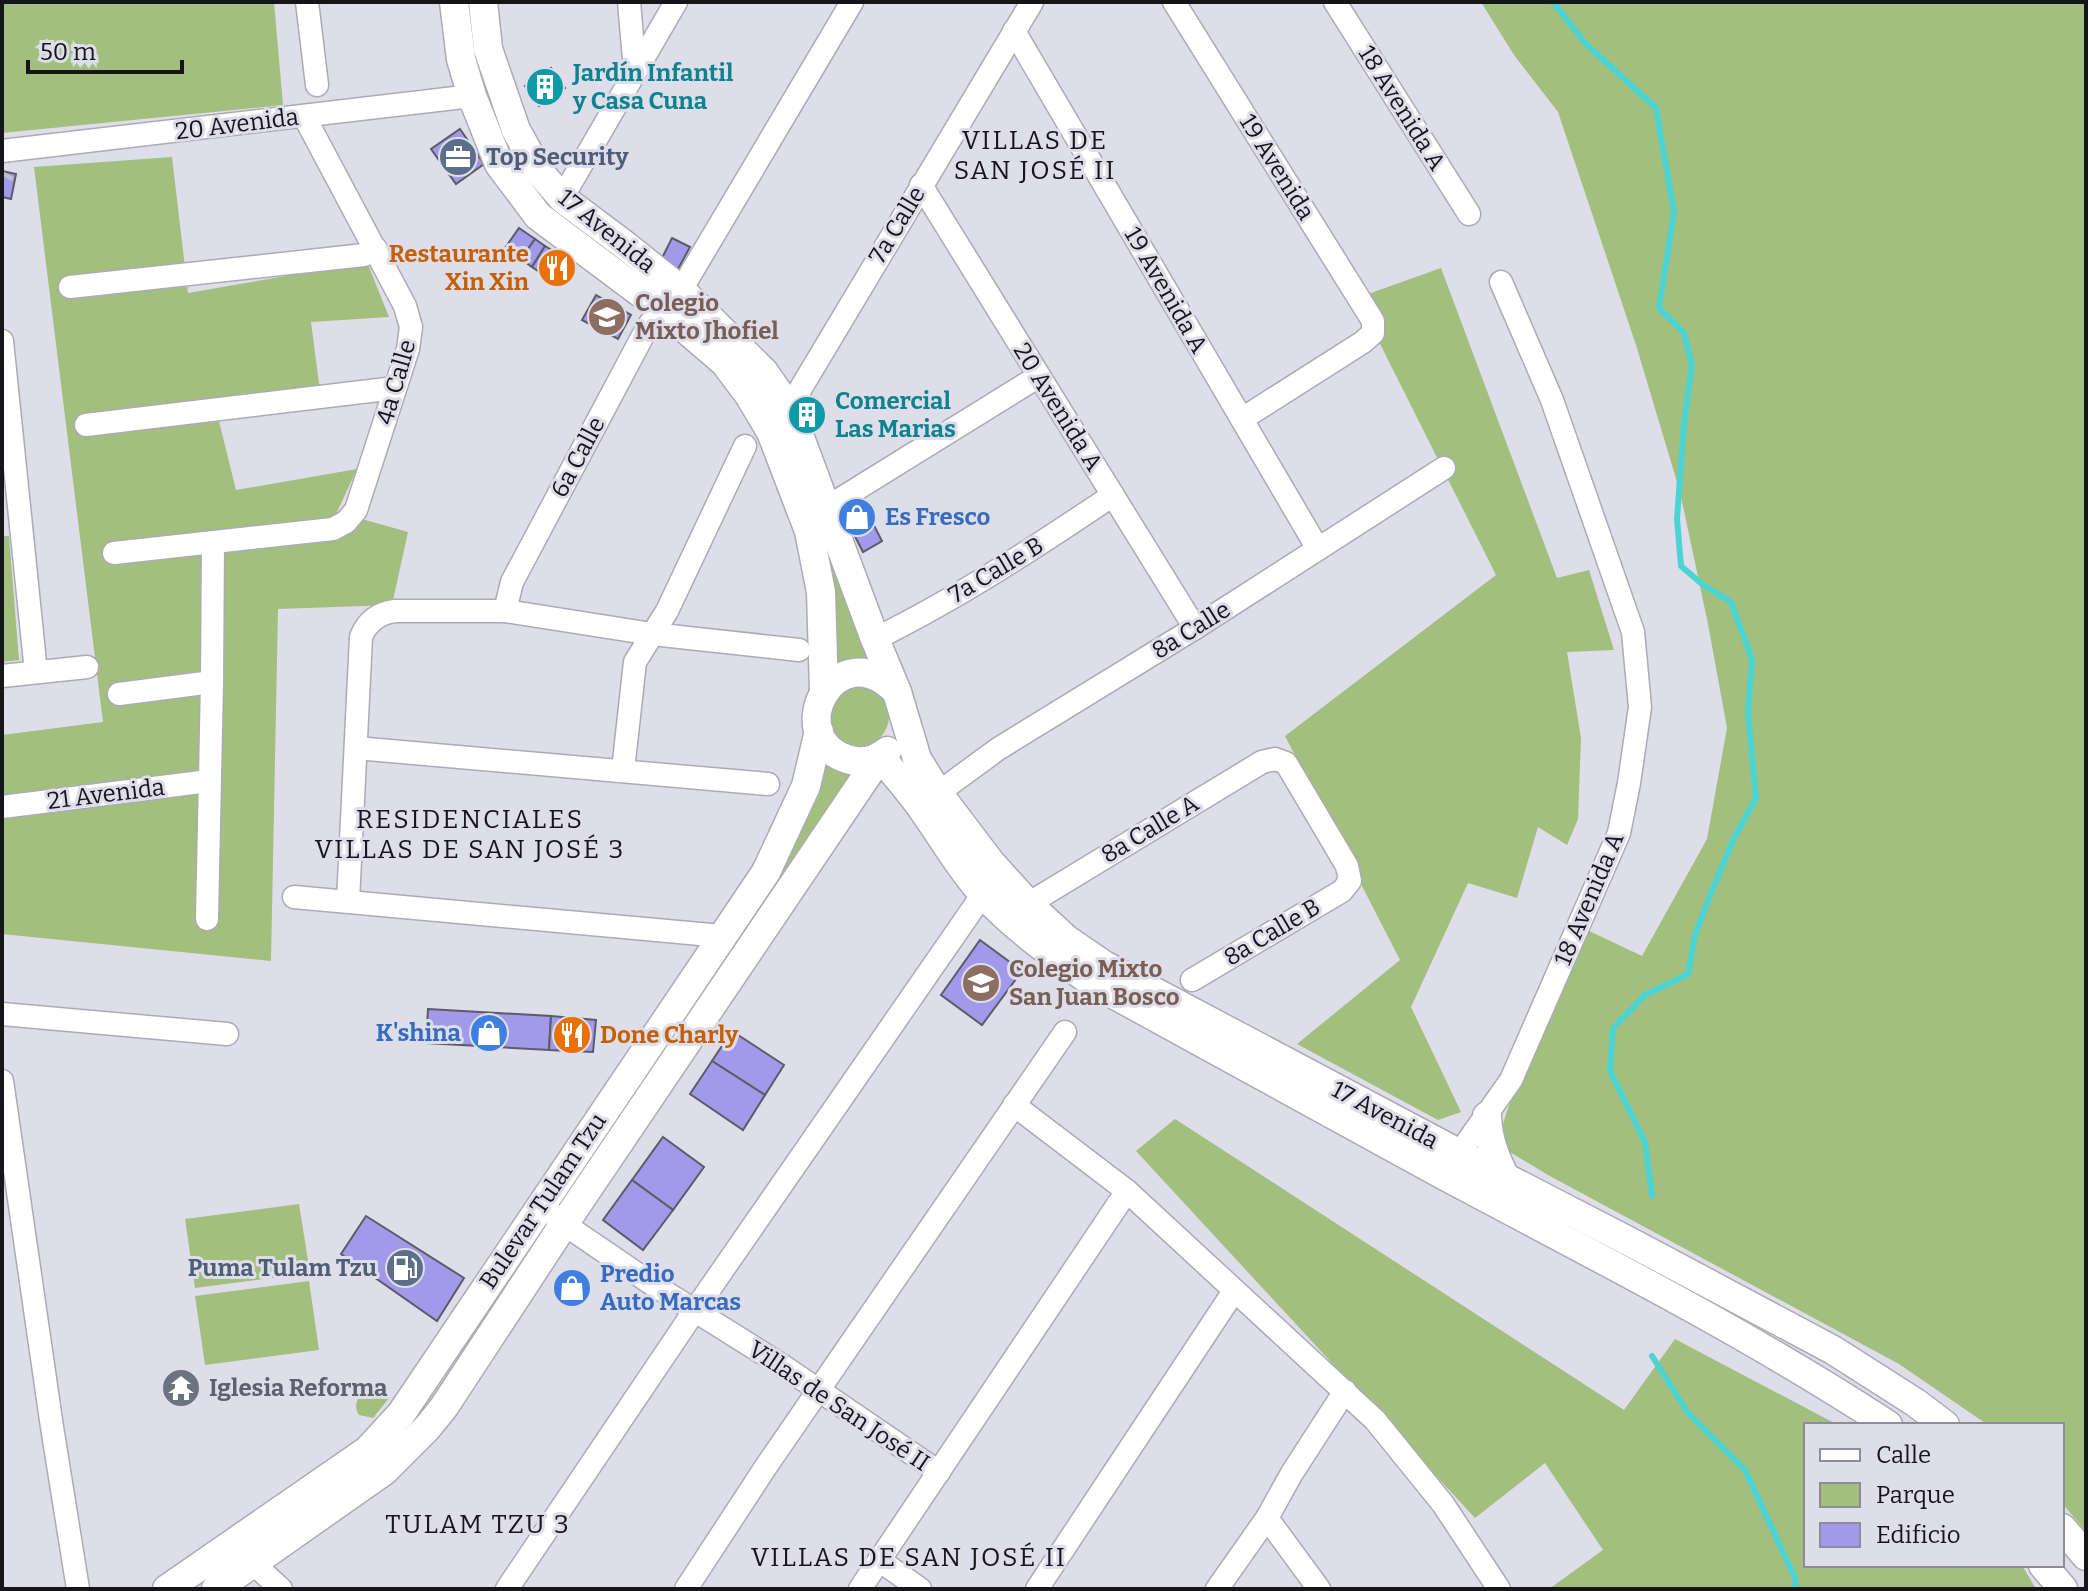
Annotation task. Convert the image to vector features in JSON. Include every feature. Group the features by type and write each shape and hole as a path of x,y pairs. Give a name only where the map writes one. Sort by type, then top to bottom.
{"main road":[{"name":"17 Avenida","path":"454,2 461,59 472,96 499,164 538,216 671,299 764,372 789,408 897,692"},
{"name":"17 Avenida","path":"483,2 488,49 516,130 538,170 562,198 626,246 725,363 771,432 809,531 821,592 824,691"},
{"path":"860,672 887,681 897,692 904,720 901,735 892,747 878,757 862,761 848,760 835,754 825,744 816,718 818,704 824,691 834,681 860,672"},
{"name":"17 Avenida","path":"904,720 917,759 938,793 991,863 1028,904 1066,939 1104,965 1822,1382 1885,1423"},
{"name":"Bulevar Tulam Tzu","path":"216,1589 243,1554 368,1450 401,1414 766,872 806,786 819,731"},
{"name":"17 Avenida","path":"878,757 921,808 983,894 1029,938 1095,984 1452,1165 1505,1177 1833,1350 1942,1423"},
{"name":"Bulevar Tulam Tzu","path":"184,1584 243,1554 384,1471 444,1407 878,757"},
{"path":"1487,1116 1491,1145 1505,1177"},
{"path":"498,1269 522,1289"},
{"path":"2064,1530 2086,1556"},
{"path":"2045,1567 2063,1589"}],"street":[{"path":"307,2 317,85"},
{"path":"629,2 635,71"},
{"path":"562,198 676,2"},
{"name":"6a Calle","path":"505,611 512,582 647,328 671,299 852,2"},
{"name":"7a Calle","path":"789,408 1032,2"},
{"name":"18 Avenida A","path":"1335,2 1469,214"},
{"name":"19 Avenida","path":"1180,5 1373,321 1373,333 1363,342 1242,419"},
{"name":"19 Avenida A","path":"1014,31 1318,549"},
{"name":"20 Avenida","path":"7,157 472,96"},
{"name":"4a Calle","path":"213,542 333,529 346,522 356,510 408,349 411,327 405,306 304,116"},
{"name":"20 Avenida A","path":"921,185 1195,628"},
{"path":"70,287 364,255 376,249"},
{"name":"18 Avenida A","path":"1452,1165 1511,1080 1619,833 1640,707 1633,632 1552,400 1501,282"},
{"path":"2,341 36,672"},
{"path":"826,508 1039,376"},
{"path":"86,425 395,388"},
{"path":"623,770 635,662 667,611 745,446"},
{"name":"8a Calle","path":"938,793 998,749 1195,628 1444,468"},
{"name":"7a Calle B","path":"875,639 1011,564 1113,495"},
{"path":"114,553 213,542 207,919"},
{"path":"348,901 361,637 374,619 395,611 505,611 652,634 799,650"},
{"path":"2,676 87,667"},
{"path":"119,694 212,682"},
{"path":"356,748 768,784"},
{"name":"8a Calle B","path":"1192,980 1342,891 1350,881 1347,866 1286,763 1275,759"},
{"name":"8a Calle A","path":"1028,904 1262,762 1275,759"},
{"name":"21 Avenida","path":"2,807 209,781"},
{"path":"507,1589 695,1310 983,894"},
{"path":"294,897 722,936"},
{"path":"2,1014 227,1034"},
{"path":"686,1589 765,1468 1065,1032"},
{"path":"2,1081 78,1589"},
{"path":"1014,1105 1127,1191 1375,1420 1443,1504 1499,1589"},
{"path":"860,1589 1127,1191"},
{"name":"Villas de San José II","path":"541,1204 564,1224 649,1282 819,1390 939,1472"},
{"path":"1037,1589 1234,1291"},
{"path":"1217,1589 1267,1518 1345,1391"},
{"path":"1267,1518 1319,1589"},
{"path":"243,1554 281,1589"},
{"path":"879,1560 920,1589"}],"green space":[{"path":"2,2 274,2 283,105 2,133"},
{"path":"1481,2 2086,2 2086,1532 2064,1505 2064,1423 1985,1423 1899,1364 1503,1148 1502,1127 1508,1108 1587,930 1642,956 1707,839 1727,728 1680,492 1636,345 1558,112 1514,55"},
{"path":"172,157 188,293 367,262 389,317 311,322 321,399 216,409 236,490 357,469 337,512 408,532 392,605 278,609 271,961 2,934 2,735 103,722 34,167"},
{"path":"1441,268 1557,578 1589,570 1614,650 1567,652 1581,738 1578,819 1567,845 1538,827 1517,898 1468,883 1411,1007 1461,1112 1438,1120 1297,1044 1400,960 1285,736 1496,575 1357,298"},
{"path":"821,522 879,673 833,675"},
{"path":"2,536 9,536 19,660 2,662"},
{"path":"859,686 880,695 889,716 880,737 859,746 838,737 829,716 838,695"},
{"path":"822,748 860,765 766,912 760,906 775,877"},
{"path":"1175,1119 1624,1410 1675,1339 1834,1423 1804,1423 1804,1567 2023,1567 2036,1589 1549,1589 1603,1550 1545,1463 1475,1518 1136,1151"},
{"path":"299,1204 310,1273 195,1288 185,1219"},
{"path":"309,1281 319,1350 205,1365 195,1296"},
{"path":"368,1383 390,1397 373,1418 359,1415 356,1406"}],"building":[{"name":"Jardín Infantil y Casa Cuna","path":"551,68 565,88 539,106 525,86"},
{"name":"Top Security","path":"460,129 484,164 456,184 431,149"},
{"path":"2,171 16,174 11,199 2,197"},
{"path":"519,228 535,239 521,259 505,248"},
{"path":"672,238 690,247 677,271 660,262"},
{"path":"535,239 545,246 532,267 521,259"},
{"path":"545,246 555,252 541,273 532,267"},
{"name":"Restaurante Xin Xin","path":"555,252 574,264 560,286 541,273"},
{"name":"Colegio Mixto Jhofiel","path":"596,295 631,315 618,339 582,320"},
{"name":"Comercial Las Marias","path":"806,401 821,412 803,428 793,417"},
{"path":"863,504 882,541 863,552 844,515"},
{"name":"Colegio Mixto San Juan Bosco","path":"980,940 1022,971 982,1025 941,995"},
{"path":"428,1009 551,1016 549,1050 426,1043"},
{"name":"Done Charly","path":"551,1016 596,1020 593,1052 549,1050"},
{"path":"732,1031 784,1065 765,1095 712,1061"},
{"path":"712,1061 765,1095 743,1130 690,1094"},
{"path":"663,1137 704,1167 673,1210 632,1180"},
{"path":"632,1180 673,1210 643,1250 603,1220"},
{"name":"Puma Tulam Tzu","path":"366,1216 464,1278 437,1321 341,1254"}],"waterway":[{"path":"1553,2 1585,43 1656,108 1674,212 1659,308 1684,333 1692,365 1677,519 1681,566 1731,602 1752,659 1748,713 1756,798 1734,838 1713,888 1695,935 1688,974 1645,995 1613,1028 1610,1071 1645,1142 1652,1196"},
{"path":"1652,1356 1688,1413 1745,1470 1795,1578 1795,1589"}],"tunnel":[{"path":"2,176 4,172"}],"place":[{"name":"Jardín Infantil y Casa Cuna","path":"545,87"},
{"name":"Top Security","path":"458,157"},
{"name":"Restaurante Xin Xin","path":"557,268"},
{"name":"Colegio Mixto Jhofiel","path":"607,317"},
{"name":"Comercial Las Marias","path":"807,415"},
{"name":"Es Fresco","path":"857,517"},
{"name":"Colegio Mixto San Juan Bosco","path":"981,983"},
{"name":"K'shina","path":"489,1033"},
{"name":"Done Charly","path":"572,1035"},
{"name":"Puma Tulam Tzu","path":"405,1268"},
{"name":"Predio Auto Marcas","path":"572,1288"},
{"name":"Iglesia Reforma","path":"181,1388"}],"district":[{"name":"VILLAS DE SAN JOSÉ II","path":"1035,155"},
{"name":"RESIDENCIALES VILLAS DE SAN JOSÉ 3","path":"470,834"},
{"name":"TULAM TZU 3","path":"478,1524"},
{"name":"VILLAS DE SAN JOSÉ II","path":"909,1557"}]}
